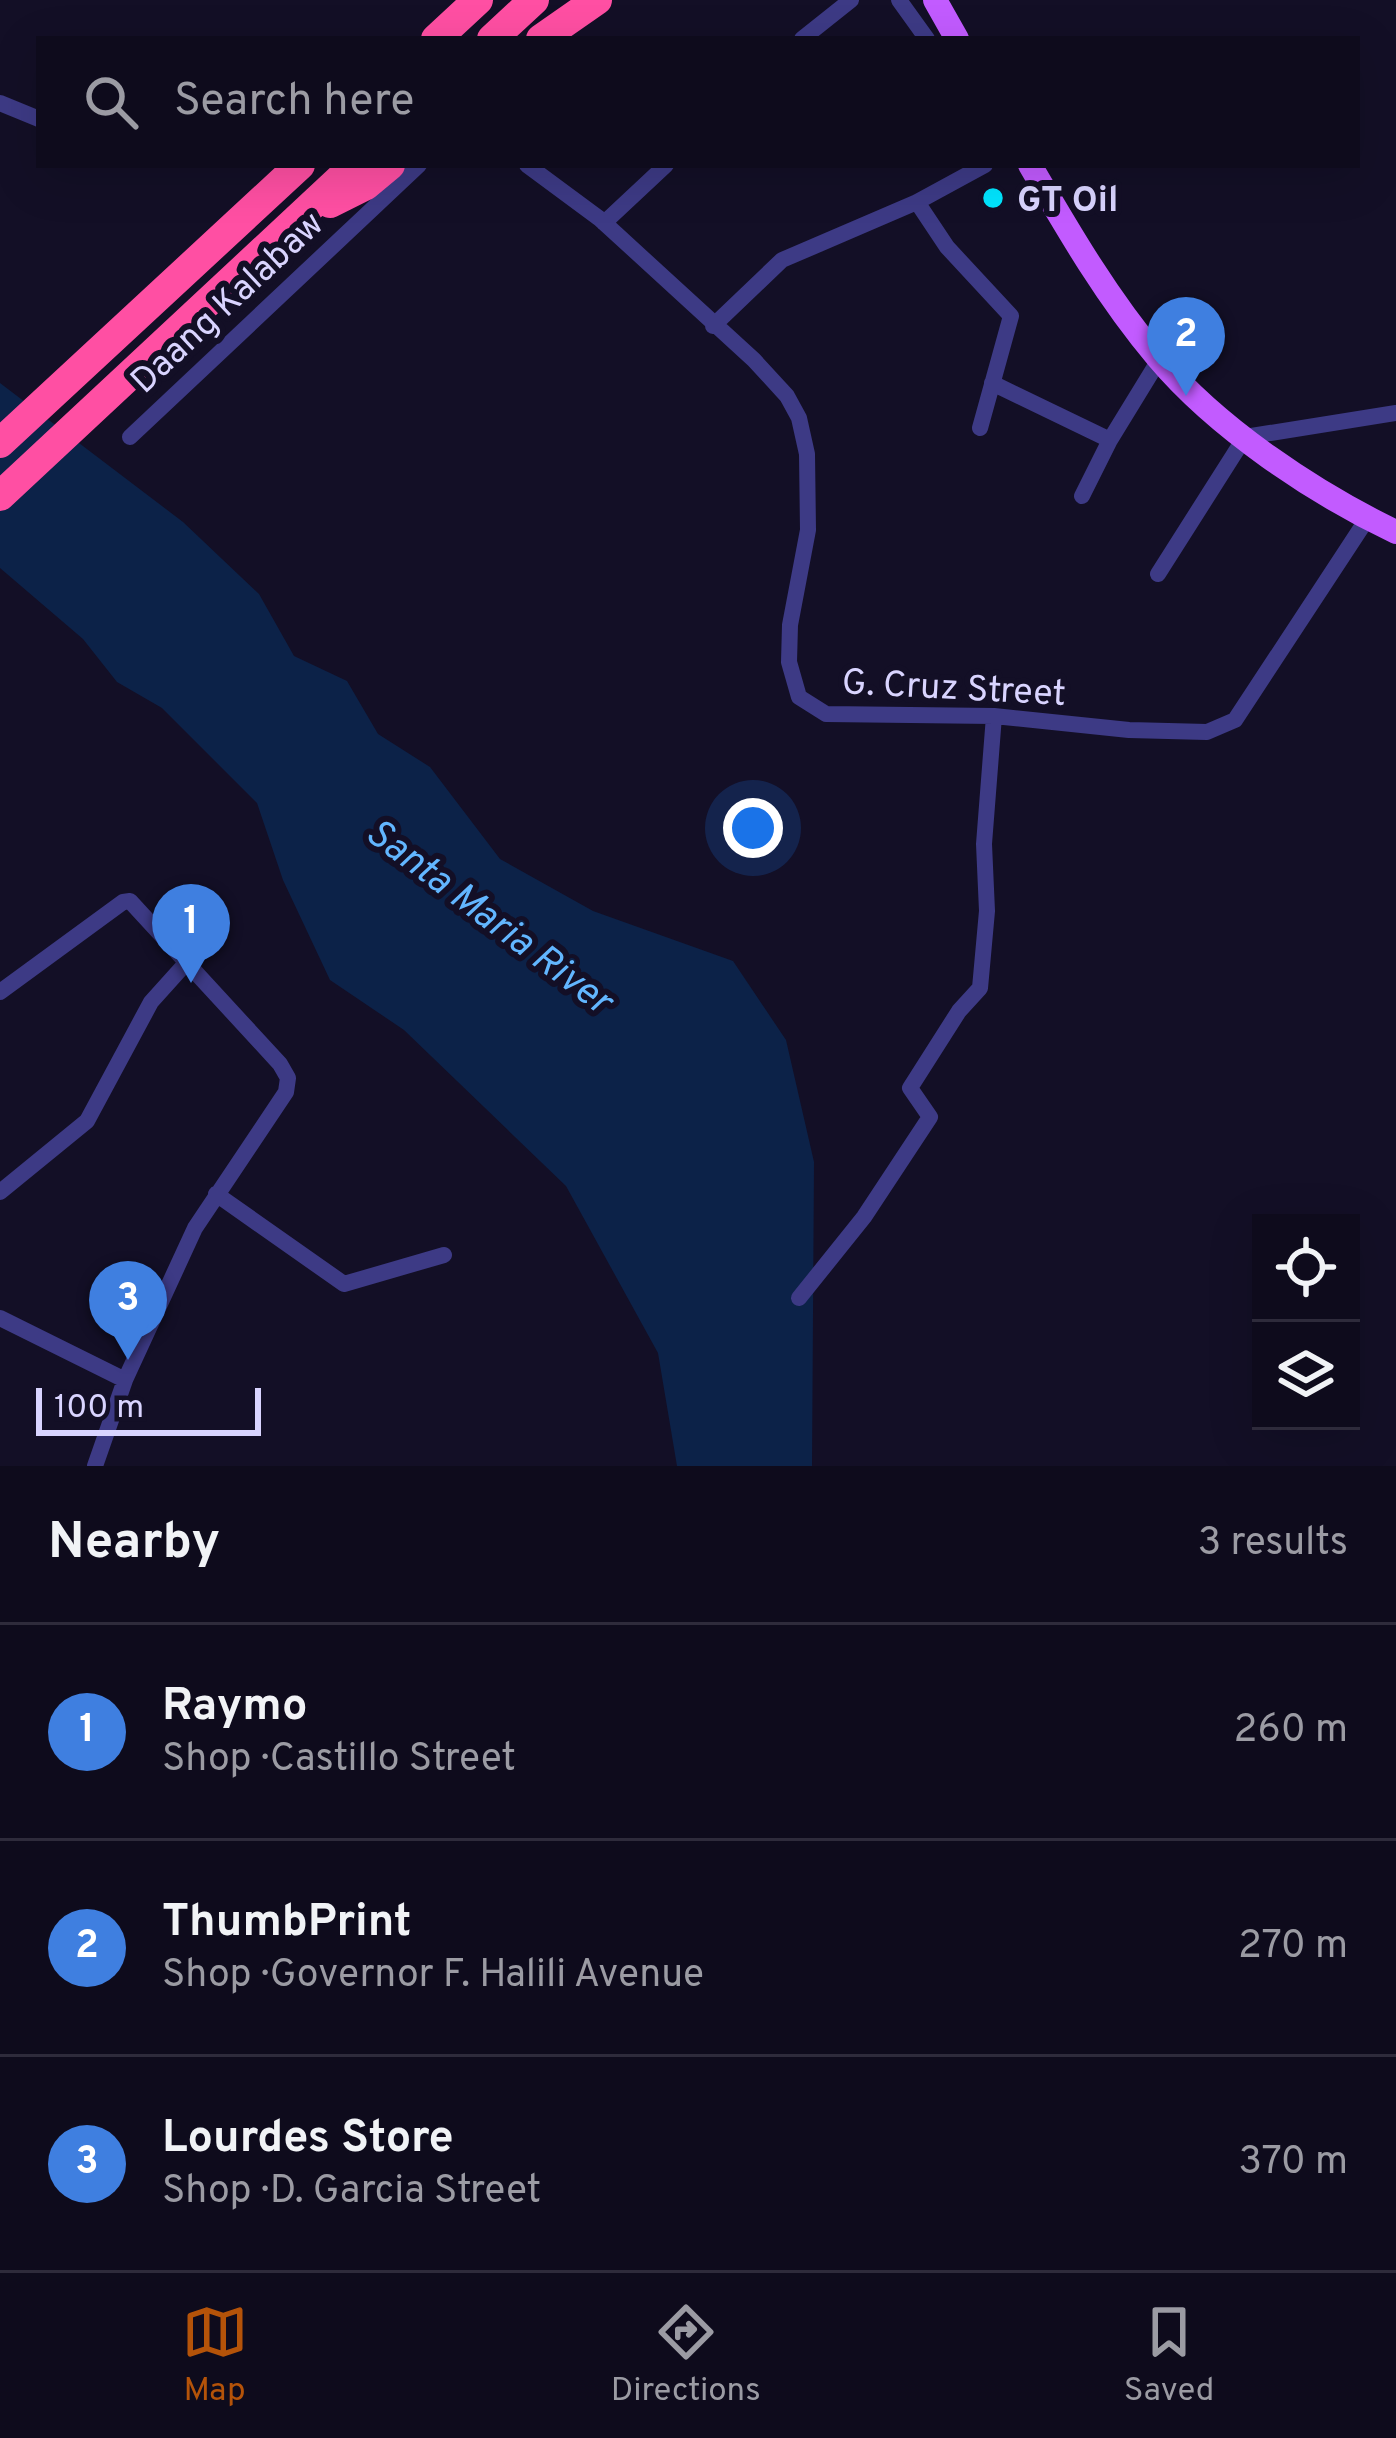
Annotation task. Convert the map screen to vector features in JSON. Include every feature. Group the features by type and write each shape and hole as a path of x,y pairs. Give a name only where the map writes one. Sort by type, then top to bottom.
{"highway":[{"path":"422,36 447,0"},
{"path":"439,36 478,0"},
{"path":"495,36 534,0"},
{"path":"545,36 597,0"},
{"path":"0,442 297,168"},
{"path":"0,496 352,168"},
{"path":"297,219 366,185 386,168"}],"main road":[{"path":"935,0 955,36"},
{"path":"1032,168 1117,306 1160,360 1245,437 1309,485 1396,532"}],"street":[{"path":"806,36 851,0"},
{"path":"899,0 924,36"},
{"path":"0,104 36,118"},
{"name":"Daang Kalabaw","path":"130,436 416,168"},
{"name":"G. Cruz Street","path":"530,168 604,223 787,395 808,454 808,530 790,625 789,662 799,697 826,714 994,716 1129,730 1220,729 1235,720 1367,519"},
{"path":"604,223 663,168"},
{"path":"713,326 782,260 917,202 979,168"},
{"path":"917,202 947,247 1011,316 980,428"},
{"path":"1082,496 1160,360"},
{"path":"992,383 1110,440"},
{"path":"1158,574 1245,437 1396,413"},
{"path":"799,1298 864,1217 930,1117 910,1088 959,1011 980,988 994,716"},
{"path":"0,992 123,902 130,902 288,1078 286,1092 195,1228 124,1380 95,1466"},
{"path":"0,1192 87,1121 151,1002 187,962"},
{"path":"216,1194 344,1284 444,1255"},
{"path":"0,1318 124,1380"}],"water":[{"name":"Santa Maria River","path":"0,383 183,522 259,594 294,656 347,681 378,734 430,767 500,859 593,911 733,961 786,1040 814,1162 812,1466 677,1466 658,1353 566,1186 404,1030 330,980 283,880 257,803 162,708 117,682 83,639 0,568"}],"place":[{"name":"GT Oil","path":"993,198"},
{"name":"ThumbPrint","path":"1186,396"},
{"name":"Raymo","path":"191,983"},
{"name":"Lourdes Store","path":"128,1360"}]}
